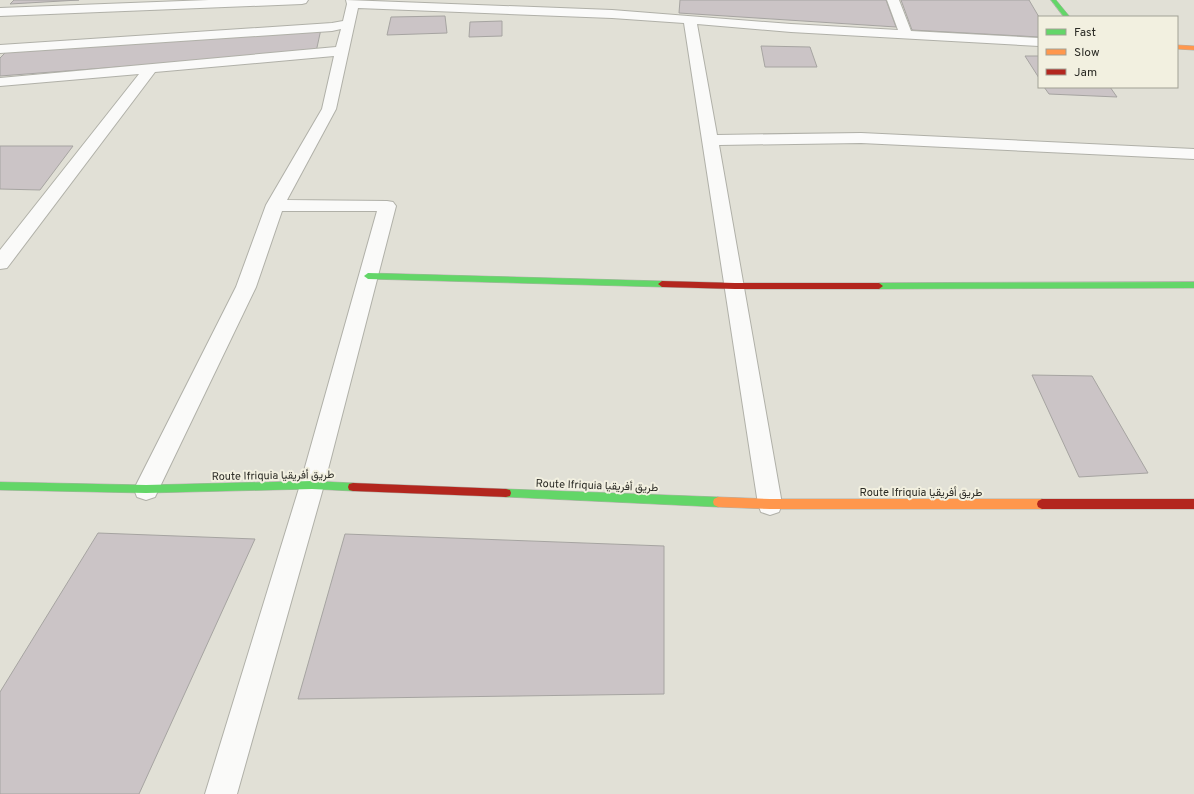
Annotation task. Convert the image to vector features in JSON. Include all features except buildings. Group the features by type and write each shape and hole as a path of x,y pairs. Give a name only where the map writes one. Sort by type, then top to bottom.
{"street":[{"path":"0,12 302,0"},
{"path":"893,0 906,34"},
{"path":"1053,0 1066,16"},
{"path":"146,489 246,287 275,205 329,109 353,2 612,14 1038,42"},
{"path":"690,20 770,504"},
{"path":"0,49 324,28 349,23"},
{"path":"1178,47 1194,48"},
{"path":"0,82 342,51"},
{"path":"0,263 152,68"},
{"path":"711,140 861,138 1194,154"},
{"path":"220,794 312,485 387,206 275,205"},
{"path":"368,276 735,286 1194,285"},
{"name":"Route Ifriquia طريق أفريقيا","path":"0,486 146,489 312,485 770,504 1194,504"}],"traffic: fast":[{"path":"1053,0 1066,16"},
{"path":"368,276 662,284"},
{"path":"879,286 1194,285"},
{"path":"0,486 146,489 312,485 353,487"},
{"path":"506,493 718,502"}],"traffic: slow":[{"path":"1178,47 1194,48"},
{"path":"718,502 770,504 1042,504"}],"traffic: jam":[{"path":"662,284 735,286 879,286"},
{"path":"353,487 506,493"},
{"path":"1042,504 1194,504"}]}
